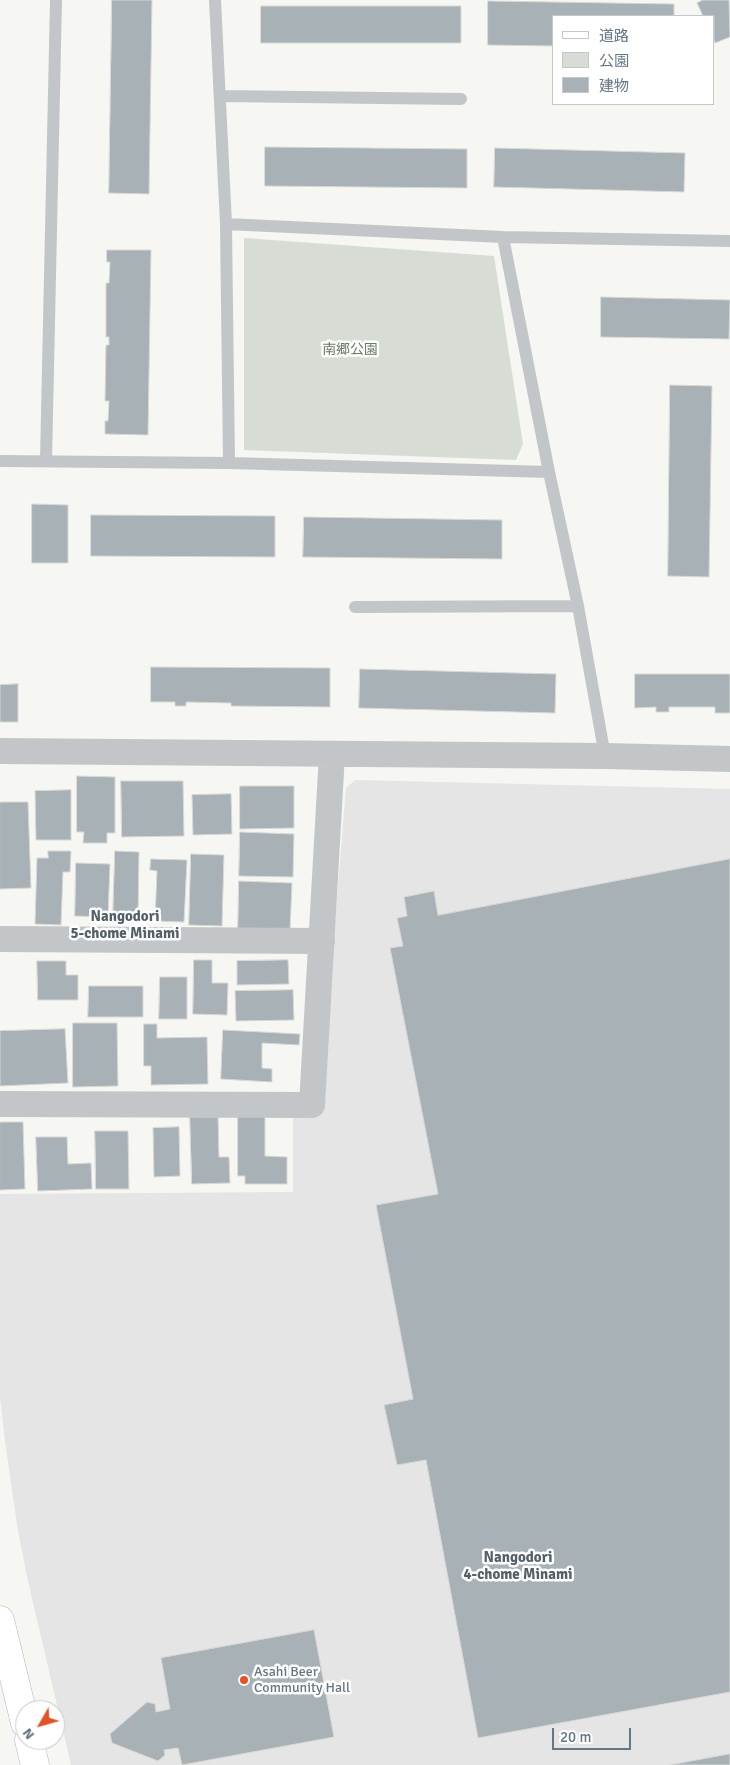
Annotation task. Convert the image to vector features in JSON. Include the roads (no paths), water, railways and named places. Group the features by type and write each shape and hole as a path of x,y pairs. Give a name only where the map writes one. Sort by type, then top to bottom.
{"main road":[{"path":"0,1620 19,1700"},
{"path":"31,1750 35,1765"}],"street":[{"path":"0,751 604,756 730,759"},
{"path":"0,1104 312,1105 332,754"},
{"path":"0,939 322,941"}],"lane":[{"path":"46,460 56,0"},
{"path":"215,0 226,224 229,463"},
{"path":"220,96 461,99"},
{"path":"226,224 503,237 730,241"},
{"path":"503,237 549,472 578,606 604,756"},
{"path":"0,461 229,463 549,472"},
{"path":"355,607 578,606"}],"place":[{"name":"Asahi Beer Community Hall","path":"244,1680"}],"district":[{"name":"Nangodori 5-chome Minami","path":"125,926"},
{"name":"Nangodori 4-chome Minami","path":"518,1566"}],"park label":[{"name":"南郷公園","path":"350,350"}]}
